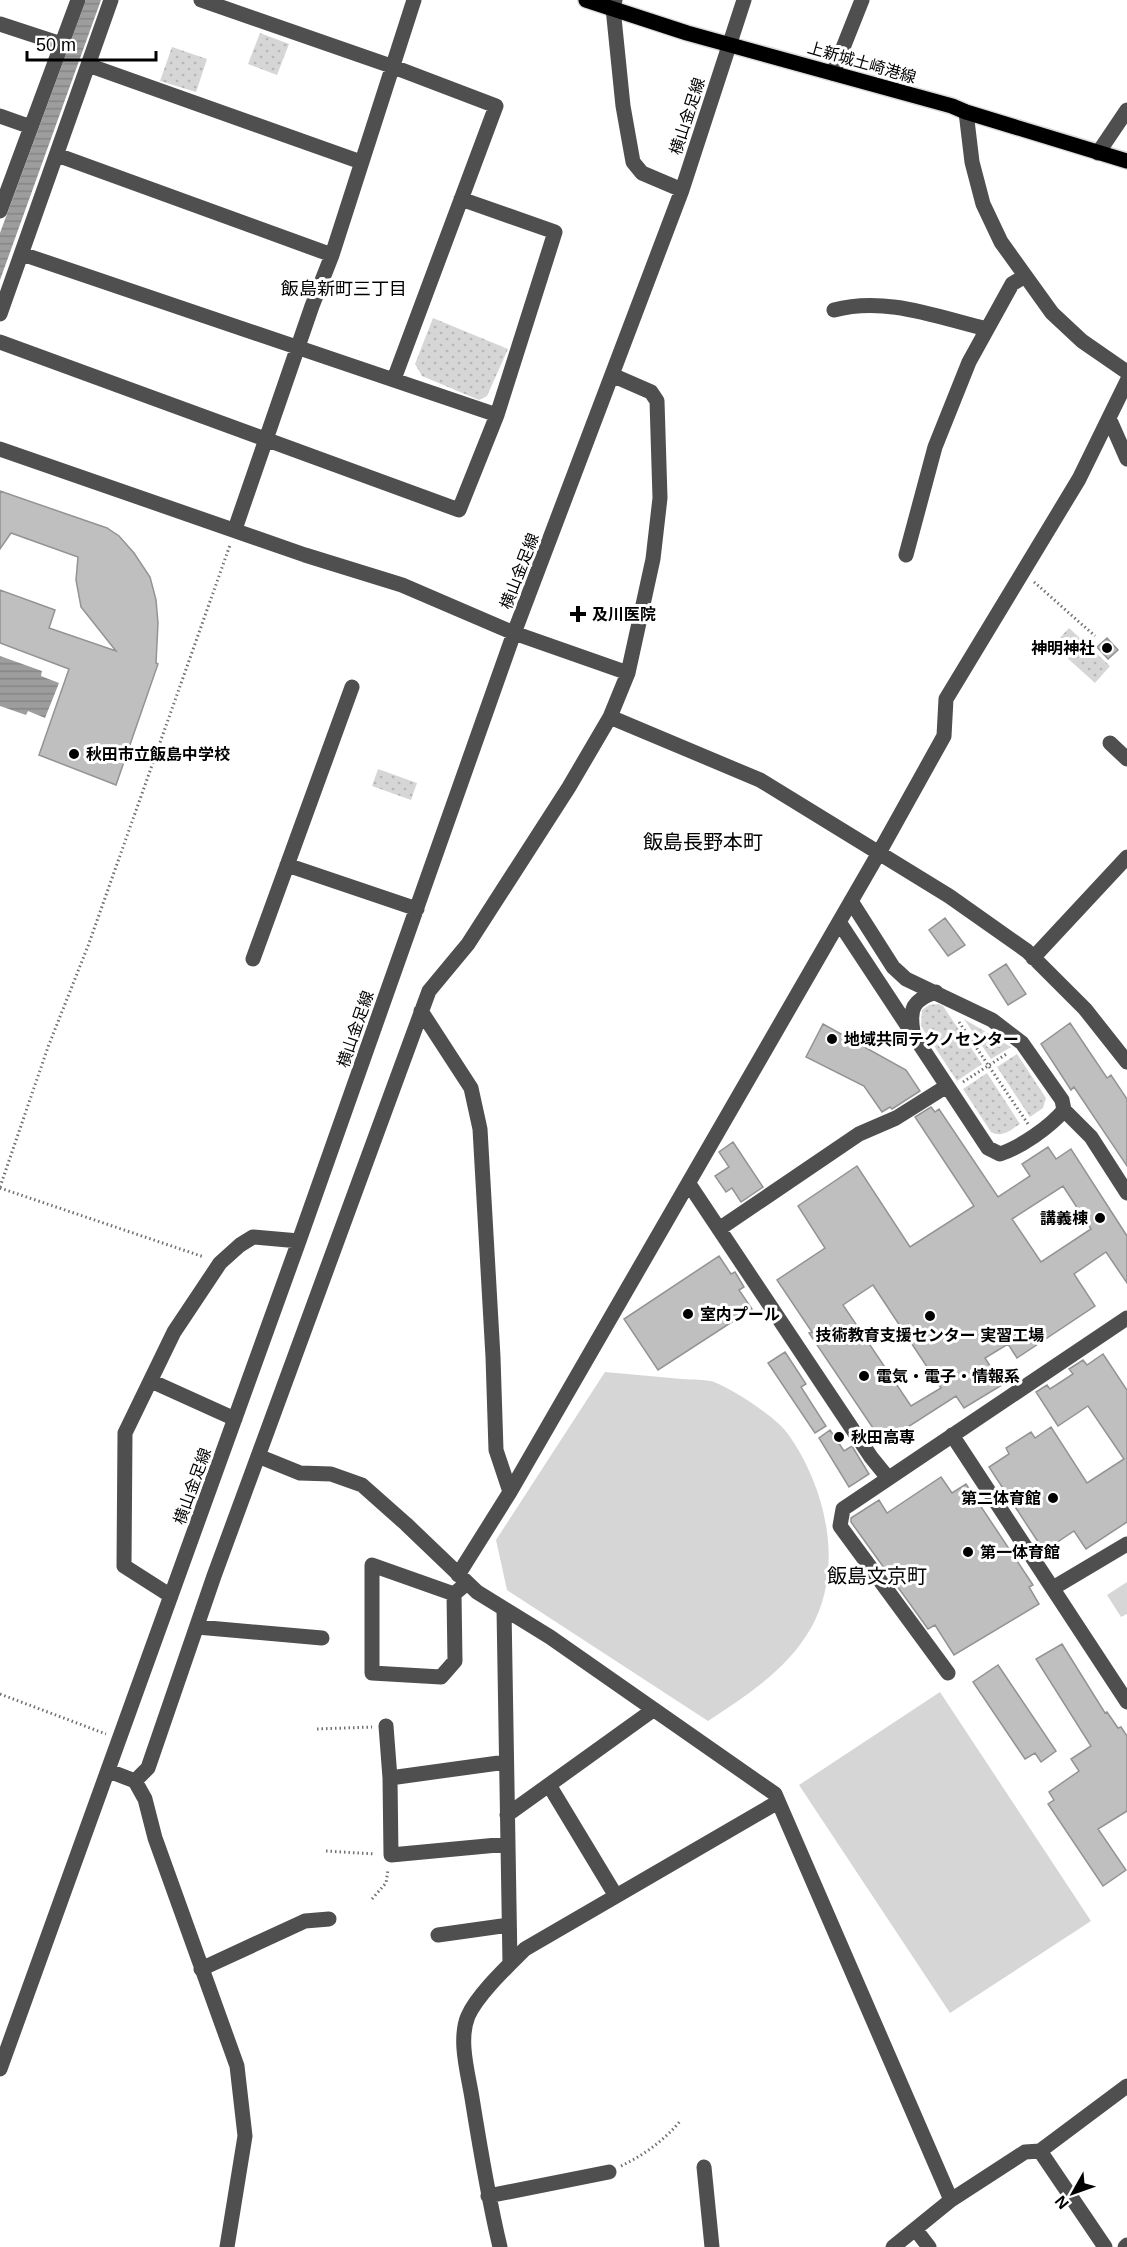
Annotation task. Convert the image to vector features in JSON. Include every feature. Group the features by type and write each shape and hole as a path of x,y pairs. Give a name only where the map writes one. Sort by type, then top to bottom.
{"main road":[{"name":"上新城土崎港線","path":"586,0 614,4 687,33 952,106 1127,161"}],"street":[{"path":"0,210 78,0"},
{"path":"0,314 111,0"},
{"path":"201,0 391,66 496,106 394,379"},
{"path":"235,529 332,255 414,0"},
{"name":"横山金足線","path":"0,2069 299,1241 514,633 682,190 744,0"},
{"path":"833,73 862,0"},
{"path":"614,4 623,106 633,162 642,173 682,190"},
{"path":"0,24 61,45"},
{"path":"88,64 361,162"},
{"path":"1098,153 1127,110"},
{"path":"966,112 972,162 983,204 1001,242 1052,313 1082,341 1127,372"},
{"path":"0,116 31,127"},
{"path":"57,154 332,255"},
{"path":"0,342 459,510 497,416 555,232 461,199"},
{"path":"22,254 497,416"},
{"path":"906,555 935,447 969,362 1012,284 1025,276"},
{"path":"834,310 846,306 890,305 987,329"},
{"path":"135,1781 148,1768 196,1627 429,991 468,944 569,787 610,717 628,673 653,559 660,498 657,401 651,392 612,375"},
{"path":"454,1594 372,1565 372,1673 441,1677 455,1661 454,1594 510,1492 880,852 944,736 946,699 1079,479 1127,381"},
{"path":"1109,418 1127,459"},
{"path":"0,449 305,555 402,585 514,633 628,673"},
{"path":"253,959 352,687"},
{"path":"610,717 760,780 880,852 995,927 1033,958 1085,1008 1127,1062"},
{"path":"1110,743 1127,759"},
{"path":"1033,958 1127,856"},
{"path":"287,865 417,909"},
{"path":"851,901 893,967 906,979 992,1020 1022,1044 1062,1100 1064,1110 1091,1137 1127,1192"},
{"path":"839,922 988,1148 1000,1154 1010,1151 1055,1121 1064,1110"},
{"path":"913,1035 910,1017 915,1005 922,997 936,992"},
{"path":"421,1011 471,1088 480,1129 496,1450 510,1492"},
{"path":"718,1229 859,1134 897,1118 949,1088"},
{"path":"689,1184 888,1478"},
{"path":"171,1596 124,1566 125,1433 174,1332 220,1263 253,1237 299,1241"},
{"path":"948,1673 840,1526 843,1509 1127,1318"},
{"path":"151,1381 235,1419"},
{"path":"952,1435 1127,1702"},
{"path":"258,1456 300,1473 331,1474 362,1485 462,1579 504,1609 550,1637 775,1794 951,2200"},
{"path":"1053,1588 1127,1544"},
{"path":"504,1609 510,1963"},
{"path":"196,1627 322,1638"},
{"path":"507,1815 653,1710"},
{"path":"386,1726 390,1778 391,1856 508,1844"},
{"path":"390,1778 506,1762"},
{"path":"108,1771 135,1781 146,1799 155,1838 237,2066 245,2136 227,2247"},
{"path":"549,1785 616,1896"},
{"path":"500,2247 488,2196 464,2034 468,2015 496,1977 525,1949 778,1802"},
{"path":"201,1969 305,1921 329,1919"},
{"path":"438,1935 509,1925"},
{"path":"893,2247 951,2200 1025,2152 1040,2151 1127,2086"},
{"path":"1040,2151 1105,2247"},
{"path":"704,2167 712,2247"},
{"path":"488,2196 609,2172"},
{"path":"916,2230 929,2247"}],"path":[{"path":"220,1263 0,1188 48,1047 92,935 235,529"},
{"path":"1022,572 1095,636"},
{"path":"958,1021 1035,1134"},
{"path":"949,1088 1022,1044"},
{"path":"0,1694 111,1735"},
{"path":"317,1729 386,1726"},
{"path":"326,1851 391,1856 386,1882 372,1899"},
{"path":"609,2172 634,2160 670,2133 681,2120"}],"shaded area":[{"path":"86,0 101,0 0,280 0,233"},
{"path":"260,33 289,44 277,75 248,64"},
{"path":"172,47 207,59 196,92 160,81"},
{"path":"433,318 508,349 487,396 479,400 422,376 415,364"},
{"path":"1069,628 1110,666 1095,683 1053,645"},
{"path":"0,656 42,671 41,676 59,683 45,718 28,711 26,715 0,706"},
{"path":"378,769 417,783 411,800 372,786"},
{"path":"929,1005 943,1006 982,1064 957,1081 921,1026 922,1010"},
{"path":"964,1019 1011,1047 991,1059"},
{"path":"1017,1054 1046,1098 1043,1108 1030,1117 997,1067"},
{"path":"987,1073 1020,1124 1003,1134 991,1132 963,1089"},
{"path":"605,1372 710,1381 743,1397 765,1412 788,1434 812,1478 821,1503 829,1554 827,1580 821,1605 811,1628 790,1657 778,1669 708,1721 507,1590 496,1540"},
{"path":"1127,1582 1127,1614 1121,1617 1107,1595"},
{"path":"940,1692 1091,1921 950,2013 799,1785"}],"building":[{"path":"0,491 107,528 119,536 134,553 150,577 156,600 158,623 156,663 158,664 116,785 39,755 69,669 0,643 0,590 55,610 49,628 116,651 81,607 76,580 78,557 11,533 0,549"},
{"name":"神明神社","path":"1107,638 1118,650 1108,659 1097,647"},
{"path":"945,918 965,945 948,956 929,930"},
{"path":"1006,964 1026,994 1008,1005 989,975"},
{"path":"1070,1023 1107,1078 1111,1075 1127,1099 1127,1166 1074,1087 1071,1090 1041,1044"},
{"name":"地域共同テクノセンター","path":"823,1024 906,1070 920,1091 892,1109 890,1107 882,1112 864,1086 806,1057"},
{"path":"931,1107 935,1112 939,1109 998,1197 1030,1176 1022,1164 1048,1147 1056,1159 1071,1149 1127,1236 1127,1283 1106,1252 1074,1274 1095,1306 1017,1358 1008,1344 985,1358 1002,1385 964,1408 956,1396 883,1443 809,1333 812,1332 777,1280 825,1248 798,1206 857,1166 910,1247 974,1206 915,1117","holes":["1063,1186 1091,1229 1041,1262 1012,1219","873,1285 941,1388 911,1406 843,1305"]},
{"path":"733,1142 763,1187 741,1202 732,1188 726,1192 715,1176 729,1167 719,1152"},
{"name":"室内プール","path":"719,1256 731,1274 735,1272 744,1287 739,1290 752,1309 658,1370 624,1319"},
{"path":"785,1352 806,1384 801,1387 826,1426 815,1433 768,1363"},
{"path":"1103,1354 1127,1390 1127,1522 1086,1549 1074,1531 1044,1551 989,1467 1009,1454 1006,1448 1031,1432 1035,1438 1051,1427 1087,1483 1124,1459 1088,1406 1058,1426 1036,1392 1047,1385 1050,1389 1073,1374 1069,1369 1083,1360 1087,1365"},
{"path":"830,1430 844,1451 852,1446 869,1474 849,1487 819,1438"},
{"path":"941,1477 952,1493 966,1484 1033,1585 1029,1587 1039,1604 954,1655 935,1625 928,1629 851,1522 851,1518 879,1500 887,1513"},
{"path":"1062,1644 1105,1713 1107,1712 1127,1736 1127,1811 1098,1829 1126,1870 1103,1886 1048,1804 1054,1800 1049,1792 1079,1771 1071,1759 1091,1746 1036,1659"},
{"path":"998,1665 1056,1751 1041,1762 1035,1753 1025,1759 973,1682"}],"place":[{"name":"及川医院","path":"578,614"},
{"name":"神明神社","path":"1107,648"},
{"name":"秋田市立飯島中学校","path":"74,754"},
{"name":"地域共同テクノセンター","path":"832,1039"},
{"name":"講義棟","path":"1100,1218"},
{"name":"室内プール","path":"688,1314"},
{"name":"技術教育支援センター 実習工場","path":"930,1316"},
{"name":"電気・電子・情報系","path":"864,1376"},
{"name":"秋田高専","path":"839,1437"},
{"name":"第二体育館","path":"1053,1498"},
{"name":"第一体育館","path":"968,1552"}],"district":[{"name":"飯島新町三丁目","path":"344,289"},
{"name":"飯島長野本町","path":"703,842"},
{"name":"飯島文京町","path":"877,1576"}]}
